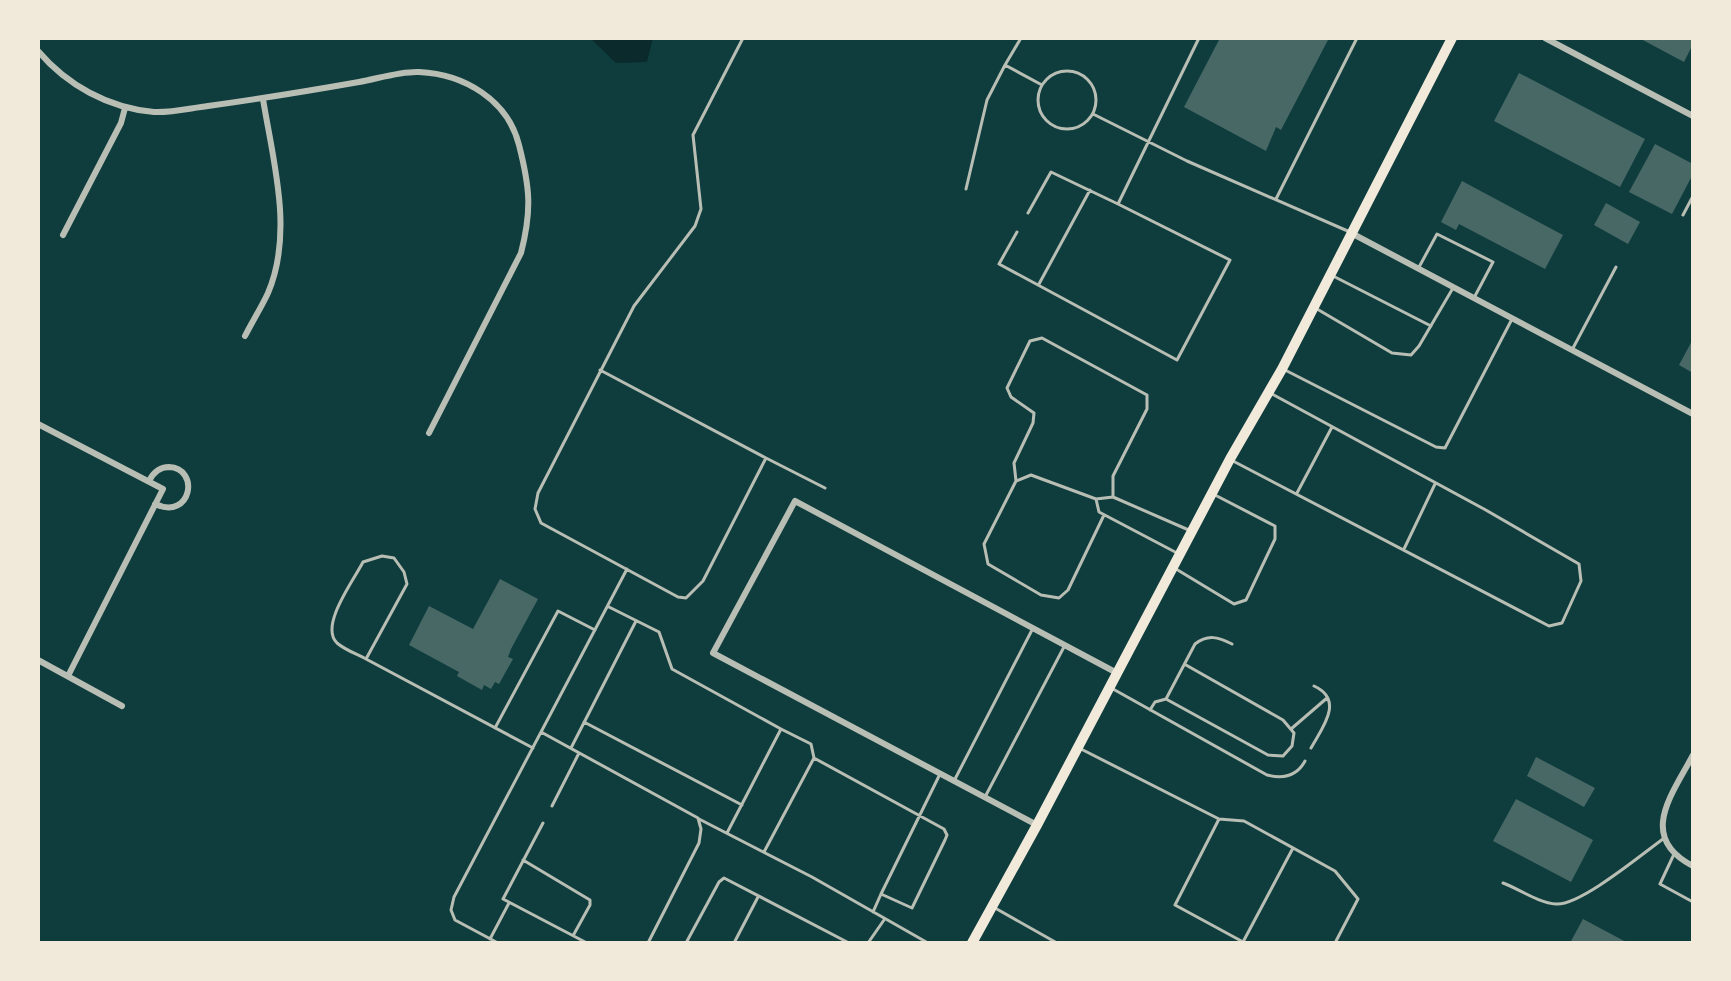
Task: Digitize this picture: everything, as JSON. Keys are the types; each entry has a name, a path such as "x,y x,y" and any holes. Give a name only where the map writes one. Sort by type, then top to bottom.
{"main road":[{"path":"972,943 1191,531 1282,369 1452,38"}],"street":[{"path":"1545,38 1693,116"},
{"path":"38,51 73,84 125,108 157,112 263,99 417,72 450,77 482,92 504,110 516,131 530,204 521,253 429,433"},
{"path":"245,336 268,292 277,259 281,221 263,99"},
{"path":"63,235 121,123 125,108"},
{"path":"1353,234 1693,414"},
{"path":"38,424 163,489 68,676"},
{"path":"149,481 155,472 165,467 181,471 187,480 188,491 179,505 169,508 155,504"},
{"path":"1037,825 713,653 795,501 1117,673"},
{"path":"38,660 122,706"},
{"path":"1693,755 1662,813 1663,839 1682,861 1693,866"}],"lane":[{"path":"743,38 693,135 701,209 695,226 634,306 538,493 535,509 541,523 678,597 686,598 703,581 766,458"},
{"path":"966,189 987,100 1021,38"},
{"path":"1118,204 1199,38"},
{"path":"1276,200 1357,38"},
{"path":"1005,65 1042,85"},
{"path":"1057,73 1077,73 1086,78 1096,95 1093,114 1080,127 1061,129 1053,126 1045,120 1038,104 1042,85 1057,73"},
{"path":"1093,114 1147,142 1353,234"},
{"path":"1017,232 999,264 1177,360 1230,260 1051,172 1028,213"},
{"path":"1039,284 1090,190"},
{"path":"1683,215 1693,196"},
{"path":"1418,269 1437,234 1493,262 1474,298"},
{"path":"1572,350 1616,267"},
{"path":"1331,275 1431,326"},
{"path":"1314,307 1374,343 1401,355 1411,355 1453,287"},
{"path":"1282,369 1436,447 1445,448 1512,319"},
{"path":"1104,515 1068,590 1059,598 1041,595 988,564 984,544 1016,481 1014,463 1033,423 1034,413 1011,397 1007,388 1030,341 1042,338 1147,395 1147,409 1113,476 1113,497"},
{"path":"600,370 825,488"},
{"path":"1230,459 1549,626 1562,623 1581,581 1579,564 1269,393"},
{"path":"1297,493 1332,427"},
{"path":"1016,481 1031,475 1096,499 1113,497 1191,531"},
{"path":"1404,549 1436,483"},
{"path":"1173,567 1234,604 1246,600 1275,539 1275,526 1211,494"},
{"path":"1096,499 1099,512 1179,554"},
{"path":"366,659 407,584 404,572 394,558 382,556 363,562 331,622 331,635 338,644 366,659 495,728 533,748"},
{"path":"498,943 455,920 451,910 454,897 627,569"},
{"path":"608,606 659,632 672,669 811,744 814,758 764,852"},
{"path":"495,728 558,611 595,630"},
{"path":"571,748 636,621"},
{"path":"954,781 1033,628"},
{"path":"1166,699 1195,644 1203,638 1220,639 1232,644"},
{"path":"985,797 1065,645"},
{"path":"1150,710 1155,702 1166,699 1268,755 1283,756 1292,746 1294,733 1283,720 1186,665"},
{"path":"1311,748 1330,713 1327,698 1314,686"},
{"path":"1110,687 1267,775 1283,777 1292,774 1305,761"},
{"path":"1291,729 1327,698"},
{"path":"584,722 742,805"},
{"path":"727,833 781,729"},
{"path":"541,732 928,943"},
{"path":"1077,747 1219,819 1244,821 1335,871 1358,899 1335,943"},
{"path":"552,806 579,753"},
{"path":"814,758 920,815 944,829 947,835 912,908 881,894"},
{"path":"873,912 940,774"},
{"path":"648,943 699,843 701,829 696,817"},
{"path":"1219,819 1175,905 1244,942 1293,848"},
{"path":"543,823 503,899 587,943"},
{"path":"1503,883 1552,904 1564,904 1590,891 1663,839"},
{"path":"1675,852 1660,884 1693,902"},
{"path":"523,860 590,900 573,935"},
{"path":"686,943 724,878 849,943"},
{"path":"734,943 758,895"},
{"path":"490,939 509,902"},
{"path":"991,906 1057,943"},
{"path":"868,943 885,918"}],"water":[{"path":"590,38 653,38 647,62 616,63"}],"building":[{"path":"1220,38 1329,38 1281,130 1276,127 1266,151 1184,107"},
{"path":"1639,38 1693,38 1693,44 1684,62"},
{"path":"1519,73 1645,139 1620,187 1494,121"},
{"path":"1655,144 1693,164 1693,174 1672,214 1629,192"},
{"path":"1462,181 1563,235 1545,269 1459,224 1456,230 1441,222"},
{"path":"1606,203 1640,222 1628,244 1594,225"},
{"path":"1693,339 1693,373 1679,365"},
{"path":"500,579 538,599 511,649 508,657 513,659 499,684 495,682 491,689 484,685 482,690 457,676 459,672 409,645 429,606 473,629"},
{"path":"1536,757 1595,788 1584,807 1527,776"},
{"path":"1516,799 1593,840 1571,882 1493,841"},
{"path":"1583,919 1628,943 1570,943"}]}
